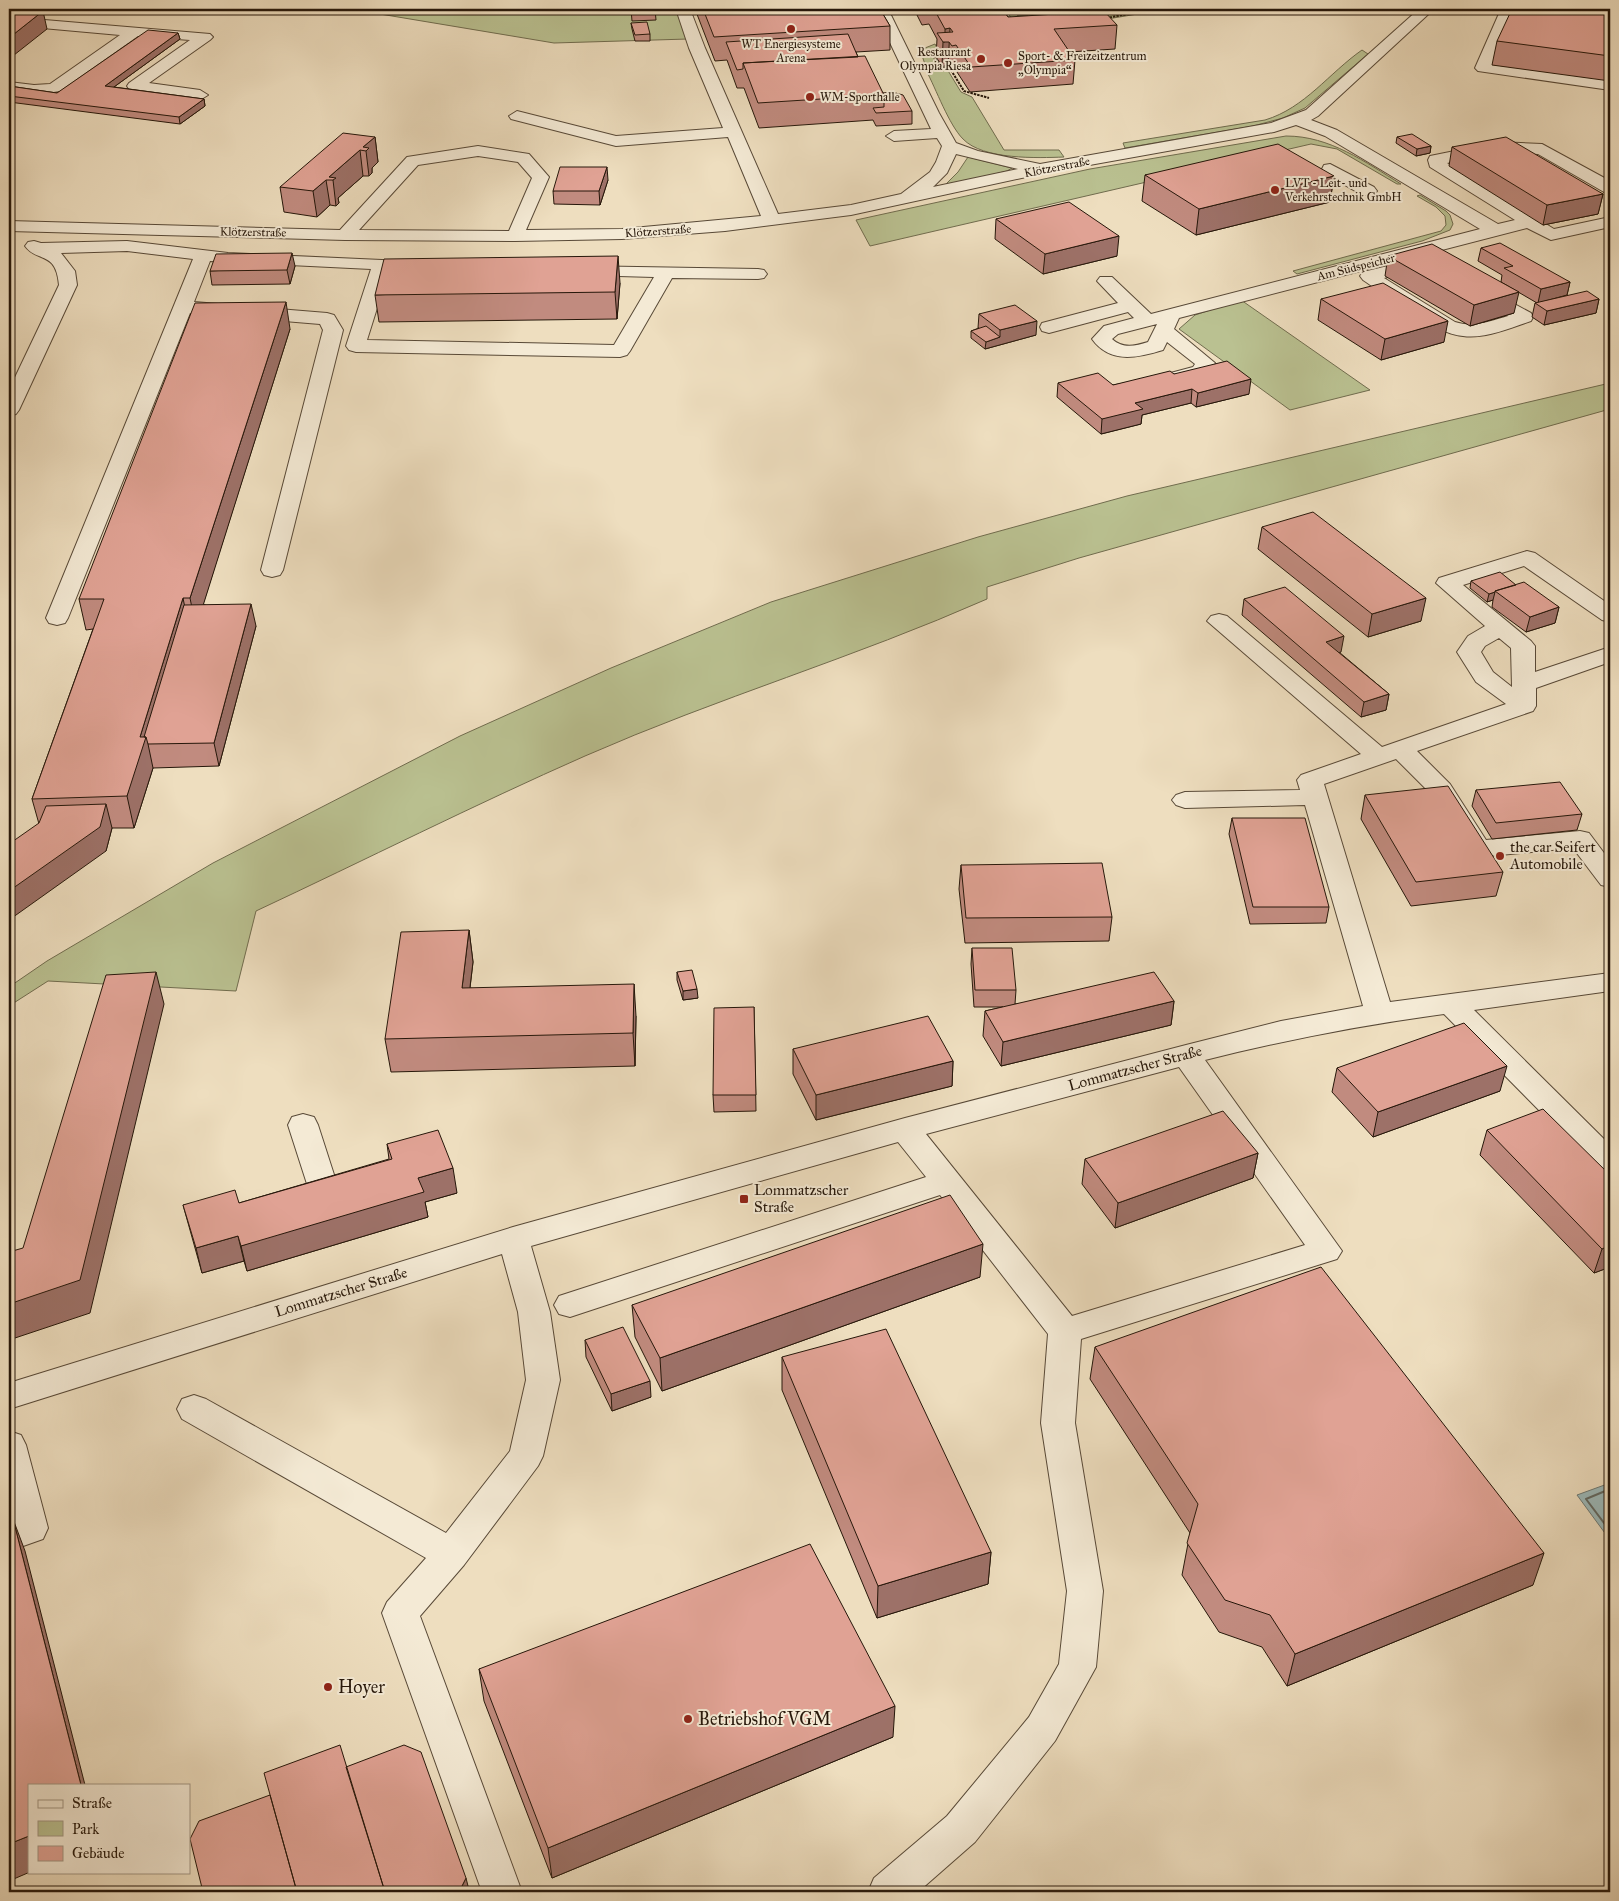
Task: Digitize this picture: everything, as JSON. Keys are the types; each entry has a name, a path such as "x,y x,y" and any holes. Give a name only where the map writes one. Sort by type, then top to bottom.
{"street":[{"path":"684,9 697,48 772,221"},
{"path":"881,9 903,49 912,78 946,140 944,168 935,178 899,201"},
{"name":"Klötzerstraße","path":"9,226 345,235 515,236 622,234 772,221 899,201 1045,168 1274,127 1297,120 1312,112 1427,9"},
{"path":"1508,9 1483,68 1610,85"},
{"path":"9,21 205,37 135,86 200,94"},
{"path":"9,86 34,90 54,88 135,31"},
{"path":"517,116 616,141 733,132"},
{"path":"1297,120 1331,133 1495,230"},
{"path":"894,136 946,140 974,155 1045,168"},
{"path":"1610,188 1542,149 1500,147 1436,160 1436,163 1551,235 1610,222"},
{"path":"345,235 413,161 478,151 523,158 541,177 515,236"},
{"path":"1330,169 1368,191"},
{"name":"Am Südspeicher","path":"1168,323 1156,346 1142,351 1119,352 1107,347 1102,339 1111,330 1149,320 1168,323 1420,260 1495,230 1530,222"},
{"path":"9,239 40,248 59,258 66,270 68,285 9,410"},
{"path":"40,248 126,246 204,255 434,267"},
{"path":"57,618 204,255"},
{"path":"1420,260 1369,276 1448,326 1464,331 1489,328 1524,317 1467,284"},
{"path":"382,264 356,346 620,350 666,272"},
{"path":"570,270 758,274"},
{"path":"1106,281 1149,320"},
{"path":"1050,327 1131,305"},
{"path":"184,307 327,318 333,330 272,570"},
{"path":"1149,384 1201,371 1204,368 1205,363 1168,323"},
{"path":"1524,695 1523,646 1448,583 1527,558 1610,616"},
{"path":"1219,621 1389,752 1441,789 1480,849 1580,839 1610,878"},
{"path":"1501,627 1476,641 1470,652 1473,665 1486,679 1524,695"},
{"path":"1379,1013 1310,780 1389,752 1524,695 1610,654"},
{"path":"1185,800 1314,797"},
{"name":"Lommatzscher Straße","path":"9,1396 513,1240 905,1129 1186,1055 1281,1031 1379,1013 1610,982"},
{"path":"1450,1003 1610,1163"},
{"path":"1065,1331 1326,1251 1186,1055"},
{"path":"303,1125 322,1184"},
{"path":"888,1892 962,1829 1042,1729 1077,1667 1085,1591 1058,1423 1065,1331 905,1129"},
{"path":"570,1305 946,1182"},
{"path":"502,1892 400,1613 451,1554 526,1456 543,1380 534,1312 513,1240"},
{"path":"194,1409 451,1554"},
{"path":"9,1445 30,1528 9,1536"}],"path":[{"path":"1098,19 1156,9"},
{"path":"942,54 934,55 942,68"},
{"path":"949,67 964,91 989,98"}],"green space":[{"path":"350,9 677,9 688,39 554,43"},
{"path":"1005,9 1168,9 1022,33"},
{"path":"935,44 937,48 931,53 938,66 926,67 920,50"},
{"path":"1362,50 1368,54 1305,108 1283,118 1253,126 1125,148 1123,143 1265,120 1305,99"},
{"path":"947,69 961,92 972,97 1004,150 1059,150 1064,157 1011,156 984,151 972,146 963,139 953,125 926,70"},
{"path":"1286,136 1302,137 1332,145 1360,159 1401,184 1397,184 1337,149 1311,144 870,246 856,220 1090,169"},
{"path":"968,157 1012,168 1007,171 950,185 946,184 958,172"},
{"path":"1420,195 1450,215 1453,224 1450,230 1422,241 1297,274 1293,271 1441,231 1446,225 1445,216 1436,207 1417,196"},
{"path":"1241,300 1370,390 1290,410 1179,329 1195,315"},
{"path":"1610,383 1610,409 1079,558 987,587 987,599 938,620 685,715 585,756 256,911 236,991 48,981 9,1006 9,987 47,961 213,863 460,736 611,668 771,602 978,537 1127,496"}],"water":[{"path":"1610,1483 1610,1540 1577,1495"}],"building":[{"path":"11,9 43,11 9,38 9,11"},
{"path":"703,9 880,9 890,26 714,37"},
{"path":"920,9 929,9 929,12 923,13"},
{"path":"934,9 1002,9 1008,17 1104,11 1117,25 1054,29 1075,60 971,67 956,45 952,46 949,42 943,42 937,33 953,32 950,28 945,29"},
{"path":"1512,9 1610,9 1610,56 1497,41"},
{"path":"647,22 650,34 635,35 631,23"},
{"path":"148,30 178,33 105,86 204,99 179,117 9,96 9,86 57,93"},
{"path":"848,34 858,57 743,63 743,69 737,70 726,42"},
{"path":"865,56 884,95 758,103 743,63"},
{"path":"892,92 903,95 912,111 876,113 873,108 884,107 883,93"},
{"path":"343,133 375,137 363,147 369,148 366,151 360,150 329,177 336,178 326,180 313,191 280,187"},
{"path":"1412,134 1431,146 1417,149 1397,137"},
{"path":"1506,137 1603,194 1547,205 1452,147"},
{"path":"1278,144 1334,176 1199,209 1145,175"},
{"path":"560,167 607,167 599,191 553,191"},
{"path":"1069,202 1119,236 1045,254 996,219"},
{"path":"1500,243 1570,282 1541,289 1504,268 1513,266 1481,248"},
{"path":"1432,244 1519,292 1474,305 1388,256"},
{"path":"292,253 287,270 210,271 216,254"},
{"path":"618,256 615,292 375,295 384,259"},
{"path":"1383,283 1448,321 1385,339 1321,299"},
{"path":"1587,291 1599,299 1547,311 1535,303"},
{"path":"286,302 190,598 183,598 140,737 146,737 127,796 32,799 104,599 79,599 195,303"},
{"path":"1015,305 1037,321 1000,330 979,314"},
{"path":"986,326 1000,337 986,342 971,331"},
{"path":"1227,361 1251,379 1198,393 1192,389 1135,403 1143,409 1102,419 1058,383 1098,373 1113,385 1170,371 1174,374"},
{"path":"1313,512 1426,598 1372,614 1262,527"},
{"path":"1500,572 1516,585 1489,594 1471,581"},
{"path":"1524,582 1559,607 1530,617 1495,591"},
{"path":"1285,587 1344,636 1326,642 1389,694 1364,702 1244,599"},
{"path":"251,604 214,743 148,744 146,737 144,737 184,605"},
{"path":"1560,782 1582,814 1496,823 1476,790"},
{"path":"1448,786 1503,872 1416,882 1365,795"},
{"path":"106,804 100,827 9,891 9,844 39,823 46,806"},
{"path":"1232,818 1305,818 1329,907 1253,907"},
{"path":"1102,863 1112,917 966,918 961,865"},
{"path":"469,930 462,988 634,984 633,1033 385,1039 401,932"},
{"path":"972,948 1012,948 1016,990 975,990"},
{"path":"692,970 697,989 683,991 677,972"},
{"path":"156,972 80,1280 9,1304 9,1252 23,1248 106,975"},
{"path":"1154,972 1174,1001 1003,1042 985,1011"},
{"path":"754,1007 756,1095 713,1095 714,1008"},
{"path":"928,1016 953,1061 816,1095 793,1049"},
{"path":"1464,1023 1507,1066 1378,1112 1337,1068"},
{"path":"1543,1109 1610,1175 1610,1245 1602,1249 1487,1130"},
{"path":"1223,1111 1258,1153 1118,1203 1085,1159"},
{"path":"438,1130 453,1168 418,1178 424,1192 241,1246 238,1236 196,1248 183,1205 235,1190 239,1203 392,1159 387,1144"},
{"path":"950,1195 983,1244 660,1358 632,1305"},
{"path":"1321,1267 1544,1553 1295,1654 1270,1615 1225,1600 1187,1543 1198,1504 1095,1347"},
{"path":"623,1327 650,1381 611,1394 585,1340"},
{"path":"886,1329 991,1552 878,1586 782,1357"},
{"path":"13,1519 81,1784 28,1784 28,1836 9,1844 9,1520"},
{"name":"Betriebshof VGM","path":"810,1544 895,1706 548,1848 479,1669"},
{"path":"340,1745 385,1892 297,1892 264,1773"},
{"path":"404,1745 421,1752 466,1878 459,1892 385,1892 346,1767"},
{"path":"270,1795 297,1892 203,1892 190,1839 199,1821"}],"place":[{"name":"WT Energiesysteme Arena","path":"791,29"},
{"name":"Restaurant Olympia Riesa","path":"981,59"},
{"name":"Sport- & Freizeitzentrum „Olympia“","path":"1008,63"},
{"name":"WM-Sporthalle","path":"810,97"},
{"name":"LVT - Leit- und Verkehrstechnik GmbH","path":"1275,190"},
{"name":"the car Seifert Automobile","path":"1500,856"},
{"name":"Lommatzscher Straße","path":"744,1199"},
{"name":"Hoyer","path":"328,1687"},
{"name":"Betriebshof VGM","path":"688,1719"}]}
